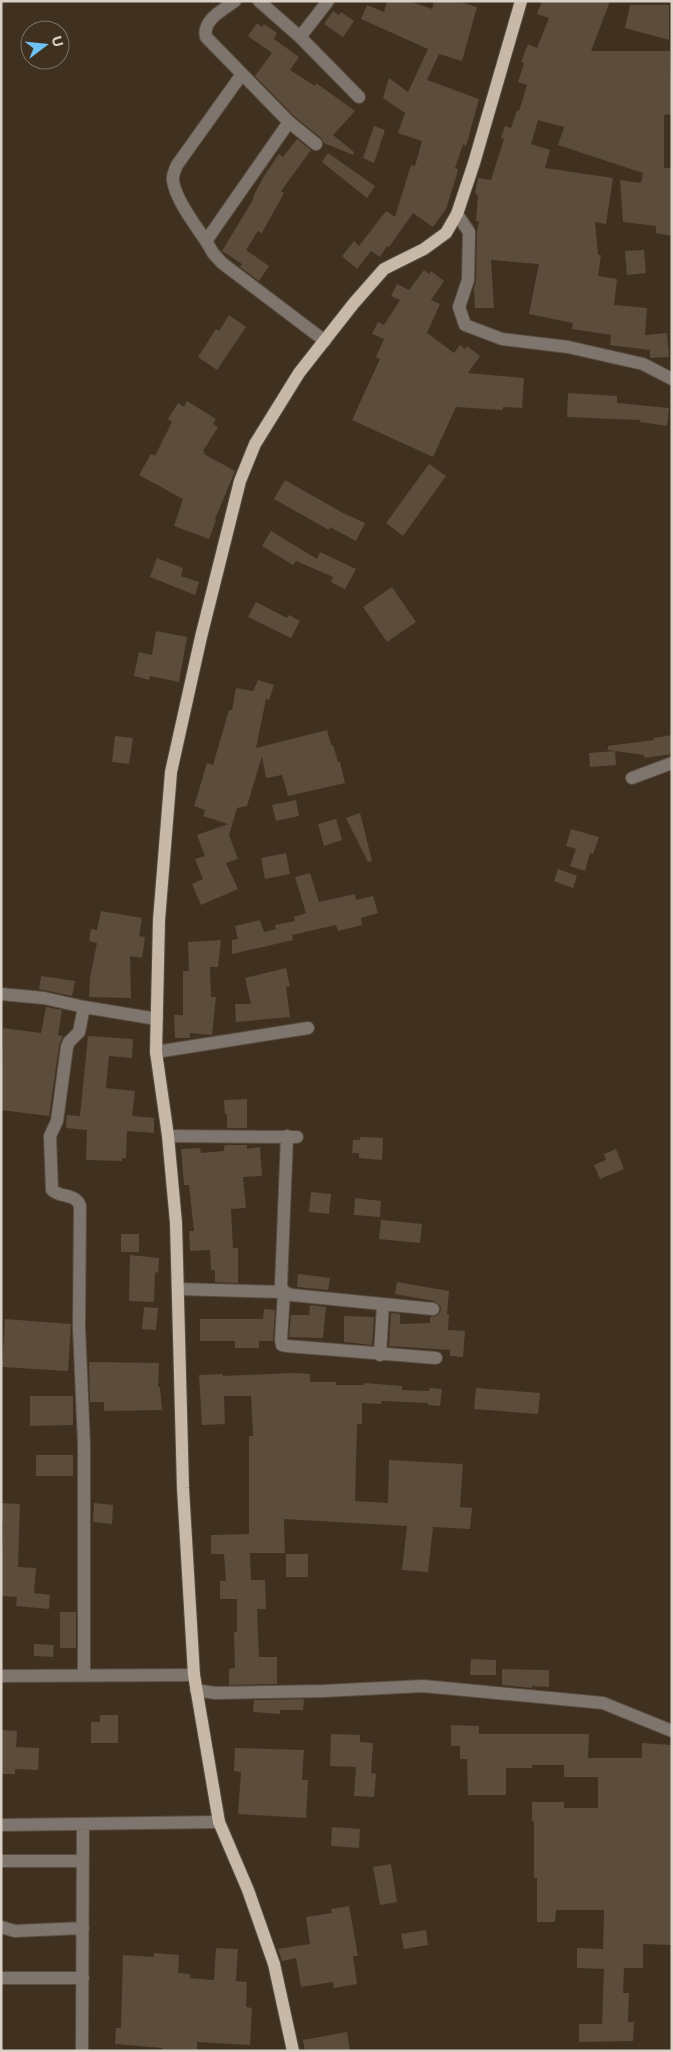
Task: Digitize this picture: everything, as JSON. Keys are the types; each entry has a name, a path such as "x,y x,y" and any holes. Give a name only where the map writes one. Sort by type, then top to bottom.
{"main road":[{"path":"293,2051 274,1964 248,1890 220,1822 194,1675 183,1488 176,1223 168,1136 156,1052 159,920 171,772 201,637 240,481 255,444 299,373 354,303 384,269 424,249 446,233 457,214 474,163 521,1"}],"street":[{"path":"235,1 208,22 204,31 206,37 288,122 316,144"},
{"path":"259,1 300,37 359,97"},
{"path":"300,37 328,1"},
{"path":"242,74 177,165 173,179 175,188 189,216 222,264 326,341"},
{"path":"206,242 288,122"},
{"path":"457,214 469,232 468,280 458,306 465,325 502,339 568,347 642,364 672,379"},
{"path":"632,778 672,763"},
{"path":"1,994 44,998 84,1007 157,1018"},
{"path":"84,1007 79,1032 68,1042 57,1121 50,1136 52,1190 74,1198 79,1202 80,1206 79,1327 84,1444 84,1676"},
{"path":"156,1052 308,1028"},
{"path":"168,1136 292,1136 281,1286 284,1292 282,1345 380,1355 436,1358"},
{"path":"178,1289 284,1292 292,1295 433,1309"},
{"path":"380,1355 382,1304"},
{"path":"1,1676 194,1675"},
{"path":"196,1690 215,1693 432,1687 603,1703 672,1731"},
{"path":"1,1825 220,1822"},
{"path":"82,2051 83,1825"},
{"path":"1,1861 82,1861"},
{"path":"1,1927 15,1931 83,1928"},
{"path":"1,1978 83,1978"}],"building":[{"path":"387,1 409,1 432,9 434,1 457,1 477,7 462,61 439,54 427,80 479,99 466,146 463,144 455,168 458,169 457,174 446,209 433,227 413,213 380,257 371,251 357,269 342,256 354,241 359,246 386,211 395,217 411,165 415,166 422,141 398,133 405,113 383,98 389,78 408,92 428,49 361,19 367,5 384,12"},
{"path":"542,1 610,1 591,51 670,51 672,114 664,115 664,168 672,168 672,236 656,233 656,226 623,222 620,180 641,183 643,173 558,145 564,127 538,120 531,144 550,150 545,168 613,178 606,224 595,222 598,255 601,255 598,276 617,279 614,305 647,308 645,335 667,333 669,357 650,358 650,350 610,345 611,335 572,329 573,323 529,314 539,264 491,260 494,308 475,308 474,289 479,221 476,221 478,195 475,194 478,178 491,180 504,139 501,138 505,126 511,128 517,110 519,111 527,85 518,82 524,63 521,62 528,44 537,48 549,18 537,14"},
{"path":"630,5 669,5 669,40 625,28"},
{"path":"333,11 339,15 341,12 354,21 343,37 324,24"},
{"path":"257,23 262,27 264,24 277,33 274,39 299,57 290,70 315,86 316,83 355,111 333,135 354,152 353,155 324,143 321,138 294,116 255,76 272,53 248,36"},
{"path":"374,126 385,130 374,163 363,158"},
{"path":"297,139 311,150 281,191 284,193 262,233 258,231 246,250 269,266 259,281 240,267 242,264 222,251 254,198 264,176 279,154 283,157"},
{"path":"328,153 375,186 367,198 322,162"},
{"path":"644,250 646,273 627,275 625,251"},
{"path":"424,270 429,274 431,271 444,281 431,300 440,304 427,333 454,353 460,345 465,349 467,346 480,356 468,373 524,378 522,408 503,407 503,410 456,407 433,457 352,420 380,359 376,357 384,339 372,334 378,322 384,325 400,300 391,296 397,284 409,290"},
{"path":"229,315 246,327 217,370 198,357 216,329 219,331"},
{"path":"568,393 617,396 617,403 669,408 667,426 640,422 640,420 567,417"},
{"path":"187,401 216,419 213,424 218,427 203,451 205,452 204,454 235,471 215,519 209,539 174,526 183,499 139,475 151,454 155,456 172,422 168,419 178,403 184,407"},
{"path":"429,464 446,476 403,536 386,523"},
{"path":"285,480 343,513 365,523 356,541 330,527 329,530 274,499"},
{"path":"271,531 317,559 320,552 356,569 345,589 331,582 333,577 296,561 293,565 262,546"},
{"path":"157,558 183,568 181,576 199,582 195,595 150,577"},
{"path":"392,587 416,622 387,642 363,607"},
{"path":"256,602 287,618 289,615 300,621 291,638 248,617"},
{"path":"156,631 187,637 179,682 150,676 149,680 134,676 139,652 152,655"},
{"path":"258,680 274,685 269,700 266,699 256,748 327,730 331,745 333,745 338,762 340,762 345,783 288,796 282,775 266,778 262,756 247,806 237,808 229,835 238,859 226,863 238,889 201,905 192,884 203,879 195,859 205,856 197,835 228,824 203,816 205,810 194,806 207,763 213,765 229,710 232,710 236,688 253,691"},
{"path":"672,735 672,754 645,758 644,755 608,750 608,746 654,740 654,738"},
{"path":"115,736 133,738 129,764 112,762"},
{"path":"615,751 616,765 590,767 589,753"},
{"path":"296,800 299,816 276,821 272,805"},
{"path":"360,813 372,861 368,862 346,818"},
{"path":"336,819 342,840 324,846 318,824"},
{"path":"571,829 599,837 593,854 590,853 585,871 570,866 576,849 566,846"},
{"path":"286,853 290,874 265,879 261,858"},
{"path":"558,869 577,876 573,888 554,881"},
{"path":"310,873 319,902 355,894 356,900 373,896 378,913 361,918 362,925 338,931 336,925 292,935 293,940 232,954 232,940 238,939 235,926 260,920 264,932 276,929 275,925 295,921 294,917 306,913 295,877"},
{"path":"101,911 142,918 139,936 145,937 142,958 130,956 131,998 89,997 90,978 97,943 89,941 91,929 97,930"},
{"path":"221,940 218,967 210,967 211,997 216,997 212,1035 190,1033 190,1038 175,1038 174,1015 183,1015 183,971 189,971 188,942"},
{"path":"286,968 290,986 286,987 290,1017 236,1022 235,1004 251,1004 245,978"},
{"path":"41,976 75,981 72,996 39,989"},
{"path":"46,1007 62,1010 58,1035 63,1036 59,1046 49,1116 1,1110 3,1028 41,1033"},
{"path":"88,1036 133,1039 132,1058 109,1056 106,1088 135,1091 132,1116 154,1118 154,1133 127,1131 126,1158 122,1158 122,1161 86,1160 87,1130 66,1128 67,1115 80,1116"},
{"path":"247,1099 247,1128 227,1128 224,1100"},
{"path":"360,1137 383,1138 382,1160 359,1158 359,1153 352,1153 353,1140 360,1140"},
{"path":"247,1145 247,1149 260,1147 262,1176 243,1177 246,1208 231,1209 233,1248 238,1248 238,1283 215,1282 215,1270 211,1270 210,1250 190,1251 189,1231 194,1231 189,1185 184,1185 181,1149 200,1148 201,1153 224,1151 224,1146"},
{"path":"616,1149 624,1169 600,1179 594,1165 606,1160 604,1154"},
{"path":"311,1192 331,1194 329,1214 309,1212"},
{"path":"355,1198 381,1201 380,1217 354,1215"},
{"path":"381,1220 422,1224 420,1243 379,1239"},
{"path":"121,1234 139,1234 139,1252 121,1252"},
{"path":"130,1255 159,1258 158,1273 155,1272 154,1302 129,1301"},
{"path":"298,1274 330,1278 328,1290 297,1287"},
{"path":"397,1282 449,1291 448,1330 465,1331 463,1357 450,1356 450,1350 389,1346 391,1313 400,1314 400,1324 430,1323 430,1317 437,1316 441,1310 440,1305 434,1301 395,1294"},
{"path":"310,1305 326,1307 323,1338 289,1337 291,1315 309,1315"},
{"path":"144,1307 158,1308 156,1330 142,1329"},
{"path":"264,1309 275,1310 273,1341 259,1341 259,1348 235,1348 235,1341 200,1341 200,1319 263,1319"},
{"path":"344,1316 374,1317 372,1345 344,1342"},
{"path":"5,1319 71,1324 68,1371 2,1367"},
{"path":"89,1362 159,1363 158,1387 160,1387 162,1410 104,1411 104,1402 90,1402"},
{"path":"223,1374 223,1376 310,1374 310,1382 336,1382 336,1385 364,1385 364,1383 402,1386 402,1390 429,1391 430,1388 442,1389 440,1406 428,1405 428,1403 381,1401 381,1404 362,1403 362,1424 357,1424 355,1501 388,1503 389,1460 463,1464 460,1507 472,1508 470,1529 433,1527 428,1572 402,1570 407,1526 284,1519 285,1553 250,1553 251,1580 265,1580 266,1609 257,1609 259,1657 277,1657 277,1684 229,1685 229,1669 235,1668 234,1632 237,1632 237,1599 220,1599 220,1581 226,1581 224,1554 211,1554 211,1535 249,1534 249,1436 253,1436 251,1396 224,1396 225,1424 202,1425 199,1375"},
{"path":"476,1388 540,1393 538,1414 474,1409"},
{"path":"30,1396 73,1396 73,1425 30,1426"},
{"path":"36,1455 73,1455 73,1476 36,1476"},
{"path":"1,1503 20,1504 18,1567 36,1568 34,1593 50,1595 49,1609 16,1606 17,1597 1,1596 3,1523 1,1523"},
{"path":"94,1503 113,1505 112,1524 93,1522"},
{"path":"286,1554 308,1554 308,1577 286,1577"},
{"path":"60,1612 76,1612 76,1648 60,1648"},
{"path":"34,1644 54,1645 53,1657 34,1656"},
{"path":"471,1659 496,1660 496,1675 470,1675"},
{"path":"502,1669 549,1670 549,1687 532,1686 532,1688 502,1685"},
{"path":"304,1699 303,1710 280,1710 280,1714 253,1712 254,1700"},
{"path":"100,1715 118,1715 118,1743 91,1743 91,1722 100,1722"},
{"path":"451,1725 479,1726 479,1734 589,1734 588,1758 642,1758 642,1743 672,1745 672,1945 643,1944 643,1968 624,1968 623,1993 629,1993 628,2022 634,2022 633,2041 579,2042 579,2024 602,2024 604,1969 577,1968 577,1948 603,1949 604,1910 556,1910 555,1922 537,1922 537,1878 534,1878 532,1802 564,1802 564,1808 598,1808 598,1777 564,1777 564,1765 532,1765 532,1768 506,1768 506,1795 468,1795 467,1759 460,1759 460,1746 451,1746"},
{"path":"1,1730 17,1731 16,1747 39,1748 38,1770 15,1769 15,1774 1,1774"},
{"path":"331,1734 360,1735 360,1742 373,1743 371,1773 376,1774 374,1797 354,1796 356,1767 330,1766"},
{"path":"235,1748 304,1750 302,1780 308,1780 306,1818 238,1814 241,1772 234,1771"},
{"path":"332,1827 360,1829 359,1848 331,1846"},
{"path":"391,1864 397,1902 380,1905 373,1867"},
{"path":"349,1906 358,1956 353,1956 357,1984 334,1988 333,1982 301,1987 296,1958 282,1961 278,1949 310,1944 306,1917 332,1913 331,1909"},
{"path":"426,1930 428,1945 404,1949 401,1934"},
{"path":"216,1948 238,1949 236,1981 247,1982 246,2007 252,2008 250,2045 197,2042 197,2051 162,2051 162,2048 115,2044 116,2028 121,2028 123,1955 154,1957 154,1953 179,1955 178,1973 190,1974 190,1978 214,1980"},
{"path":"347,2032 350,2051 305,2051 303,2040"}]}
